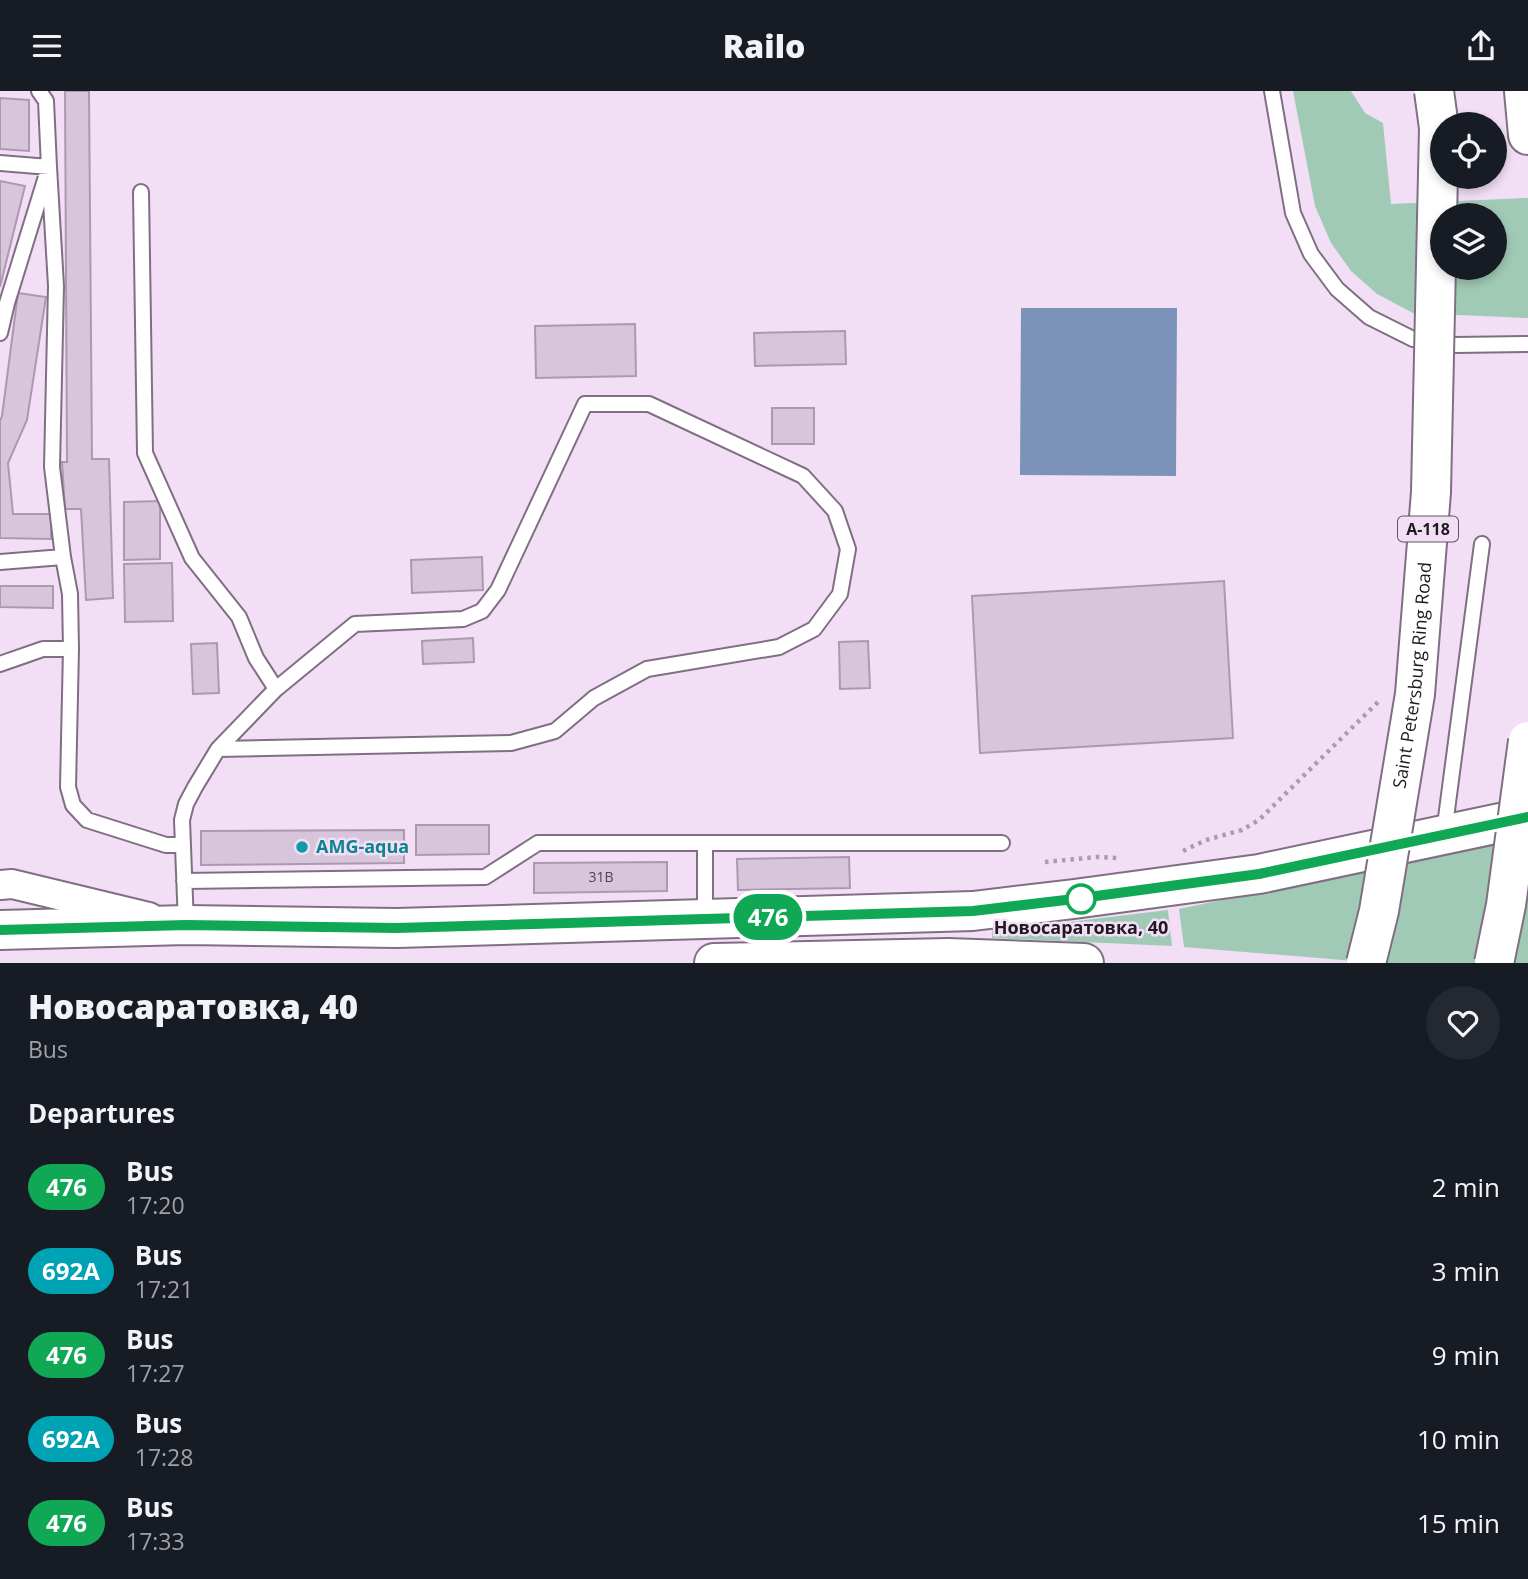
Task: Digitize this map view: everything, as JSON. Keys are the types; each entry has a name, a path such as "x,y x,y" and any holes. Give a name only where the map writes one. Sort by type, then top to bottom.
{"main road":[{"name":"Saint Petersburg Ring Road","path":"1366,963 1379,911 1415,694 1422,613 1431,478 1439,128 1434,91"},
{"path":"1524,91 1528,135"},
{"path":"1494,963 1506,905 1528,741"},
{"path":"0,930 186,925 397,928 973,911 1259,874 1528,817"},
{"path":"714,963 948,960 1084,963"}],"street":[{"path":"0,885 12,884 186,925"}],"lane":[{"path":"39,91 46,101 56,286 52,467 62,557 71,594 68,787 73,805 88,820 166,845 183,845"},
{"path":"1272,91 1293,213 1311,254 1337,289 1368,317 1413,339 1455,345 1528,344"},
{"path":"0,163 49,167"},
{"path":"0,333 49,167"},
{"path":"141,193 145,453 192,558 239,617 256,658 276,689"},
{"path":"186,925 182,820 186,804 218,749 276,689 355,624 463,619 482,611 498,590 585,404 649,404 803,476 835,511 848,549 840,594 814,629 779,647 647,669 594,698 555,731 511,743 218,749"},
{"path":"1444,835 1482,544"},
{"path":"0,562 62,557"},
{"path":"0,664 43,649 71,649"},
{"path":"184,881 485,877 538,843 1002,843"},
{"path":"705,843 705,919"}],"path":[{"path":"1177,855 1196,844 1241,830 1259,820 1390,691"}],"green space":[{"path":"1293,91 1351,91 1365,113 1383,123 1391,204 1528,198 1528,318 1413,313 1377,294 1351,271 1331,243 1315,206"},
{"path":"1528,836 1528,963 1378,963 1184,947 1179,909"},
{"path":"1168,910 1172,946 992,938 992,928 1052,924"}],"water":[{"path":"1021,308 1177,308 1176,476 1020,475"}],"building":[{"path":"65,91 89,91 92,459 109,459 113,598 86,600 81,509 65,509 62,462 67,462"},
{"path":"0,98 29,100 29,151 0,149"},
{"path":"0,181 25,186 0,287"},
{"path":"18,293 46,297 27,420 8,463 13,514 51,514 51,539 0,538 0,421"},
{"path":"635,324 636,376 536,378 535,326"},
{"path":"845,331 846,364 755,366 754,333"},
{"path":"772,408 814,408 814,444 772,444"},
{"path":"160,501 160,559 124,560 124,502"},
{"path":"482,557 483,590 412,593 411,560"},
{"path":"172,563 173,621 125,622 124,564"},
{"path":"1224,581 1233,738 980,753 972,596"},
{"path":"0,586 53,586 53,608 0,607"},
{"path":"473,638 474,662 423,664 422,641"},
{"path":"868,641 870,688 840,689 839,642"},
{"path":"217,643 219,693 193,694 191,644"},
{"path":"416,825 489,825 489,854 416,855"},
{"name":"AMG-aqua","path":"404,830 404,863 201,865 201,831"},
{"path":"849,857 850,888 738,890 737,859"},
{"path":"667,862 667,891 534,893 534,863"}],"bus line":[{"name":"476","path":"0,930 186,925 397,928 973,911 1259,874 1528,817"}],"place":[{"name":"AMG-aqua","path":"302,847"},
{"name":"Новосаратовка, 40","path":"1081,899"}]}
